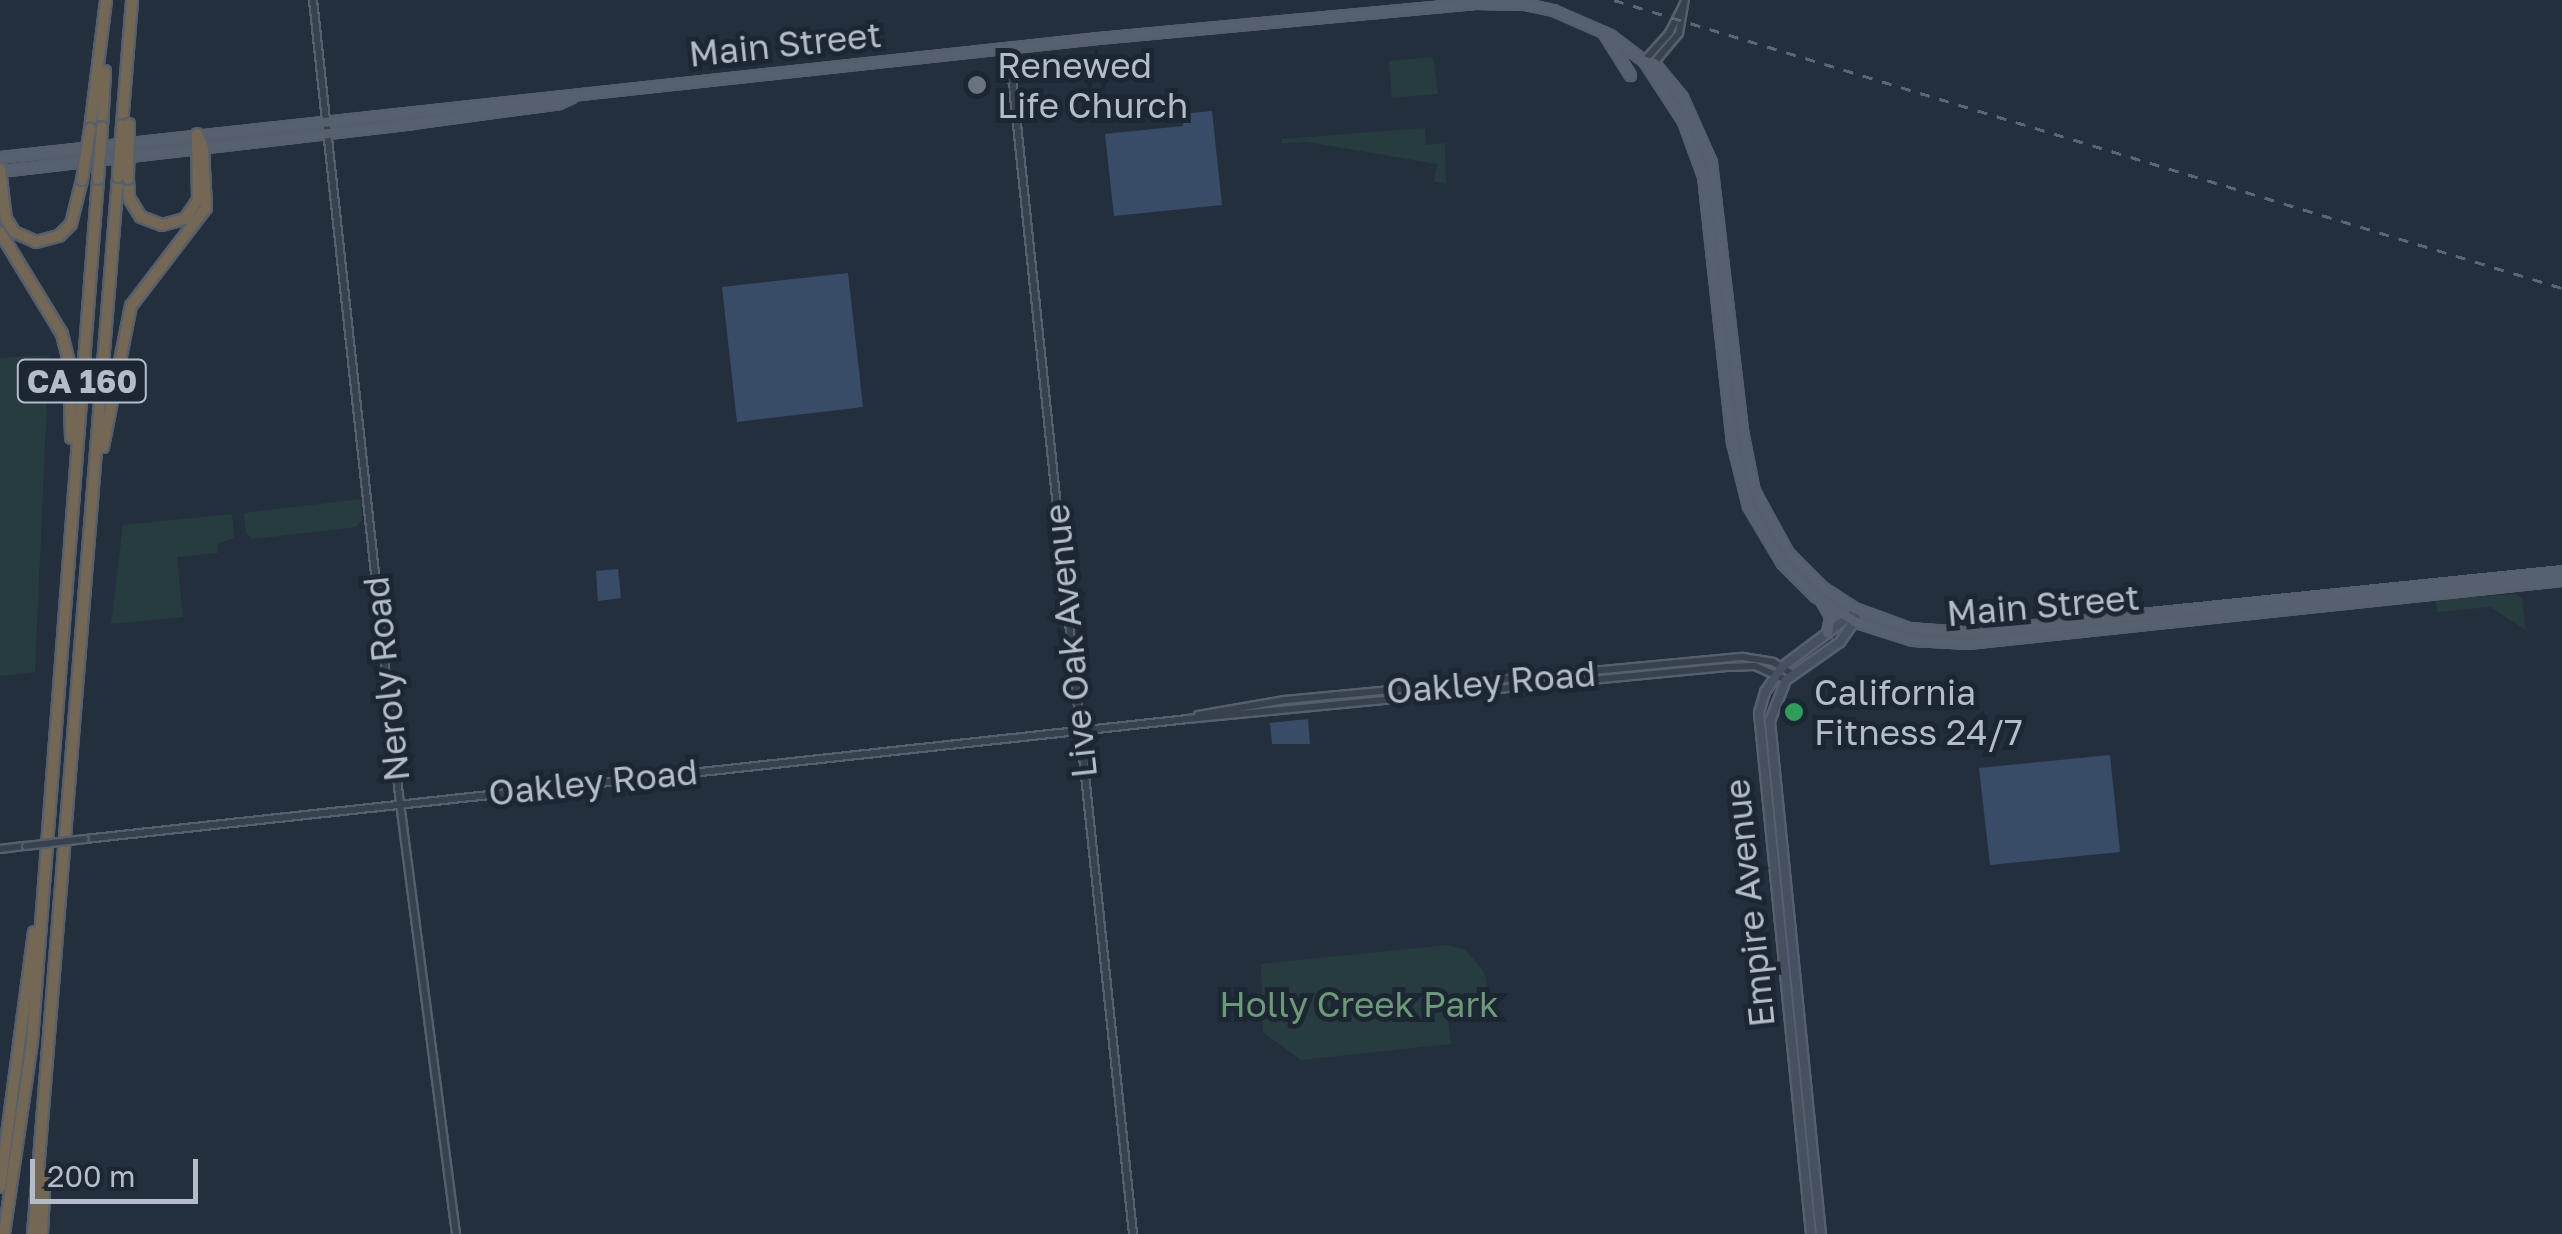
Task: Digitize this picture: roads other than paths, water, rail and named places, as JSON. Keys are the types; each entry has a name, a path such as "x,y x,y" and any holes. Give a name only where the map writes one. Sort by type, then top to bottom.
{"highway":[{"name":"CA 160","path":"0,1187 44,862 98,179 96,128 108,0"},
{"name":"CA 160","path":"33,1234 123,178 132,0"},
{"path":"0,170 6,219 14,232 36,242 59,236 70,224 96,128"},
{"path":"92,509 127,316 146,281 202,217 208,192 197,134"},
{"path":"123,178 141,217 162,226 177,223 191,214 198,200 199,148"},
{"path":"0,232 55,316 68,352 71,432 66,584"},
{"path":"4,1234 28,1081 44,862"},
{"path":"42,1234 46,1092"}],"main road":[{"name":"Main Street","path":"0,157 558,93 575,96 1008,47 1474,3 1553,10 1602,30 1682,97 1711,162 1742,430 1754,490 1788,553 1822,586 1858,610 1909,628 1964,632 2562,570"},
{"path":"1602,30 1630,76"},
{"name":"Main Street","path":"1648,65 1683,121 1703,176 1732,442 1744,495 1758,527 1782,564 1821,600 1851,620 1912,640 1968,644 2562,580"},
{"name":"Main Street","path":"0,170 328,134 559,103 575,96"},
{"path":"1821,600 1830,616 1827,633"},
{"path":"1789,677 1825,654 1858,610"},
{"path":"1779,671 1827,633 1851,620"},
{"name":"Empire Avenue","path":"1779,671 1762,702 1759,730 1811,1234"},
{"name":"Empire Avenue","path":"1789,677 1770,721 1821,1234"},
{"path":"1774,873 1781,906 1788,909"}],"street":[{"name":"Neroly Road","path":"314,0 400,803 456,1234"},
{"path":"1648,65 1679,33 1685,2"},
{"name":"Live Oak Avenue","path":"1008,47 1133,1234"},
{"name":"Oakley Road","path":"0,849 1079,731 1187,718 1286,700 1728,658 1756,657 1789,677"}],"water":[{"path":"1212,111 1222,205 1114,216 1105,134 1183,126 1182,114"},
{"path":"848,273 863,407 737,422 722,287"},
{"path":"618,569 621,598 598,601 596,571"},
{"path":"1308,719 1310,744 1272,744 1270,723"},
{"path":"2110,755 2120,852 1990,865 1979,768"}],"railway":[{"path":"1614,0 2562,288"}],"place":[{"name":"Renewed Life Church","path":"977,85"},
{"name":"California Fitness 24/7","path":"1794,712"}],"park label":[{"name":"Holly Creek Park","path":"1359,1004"}]}
